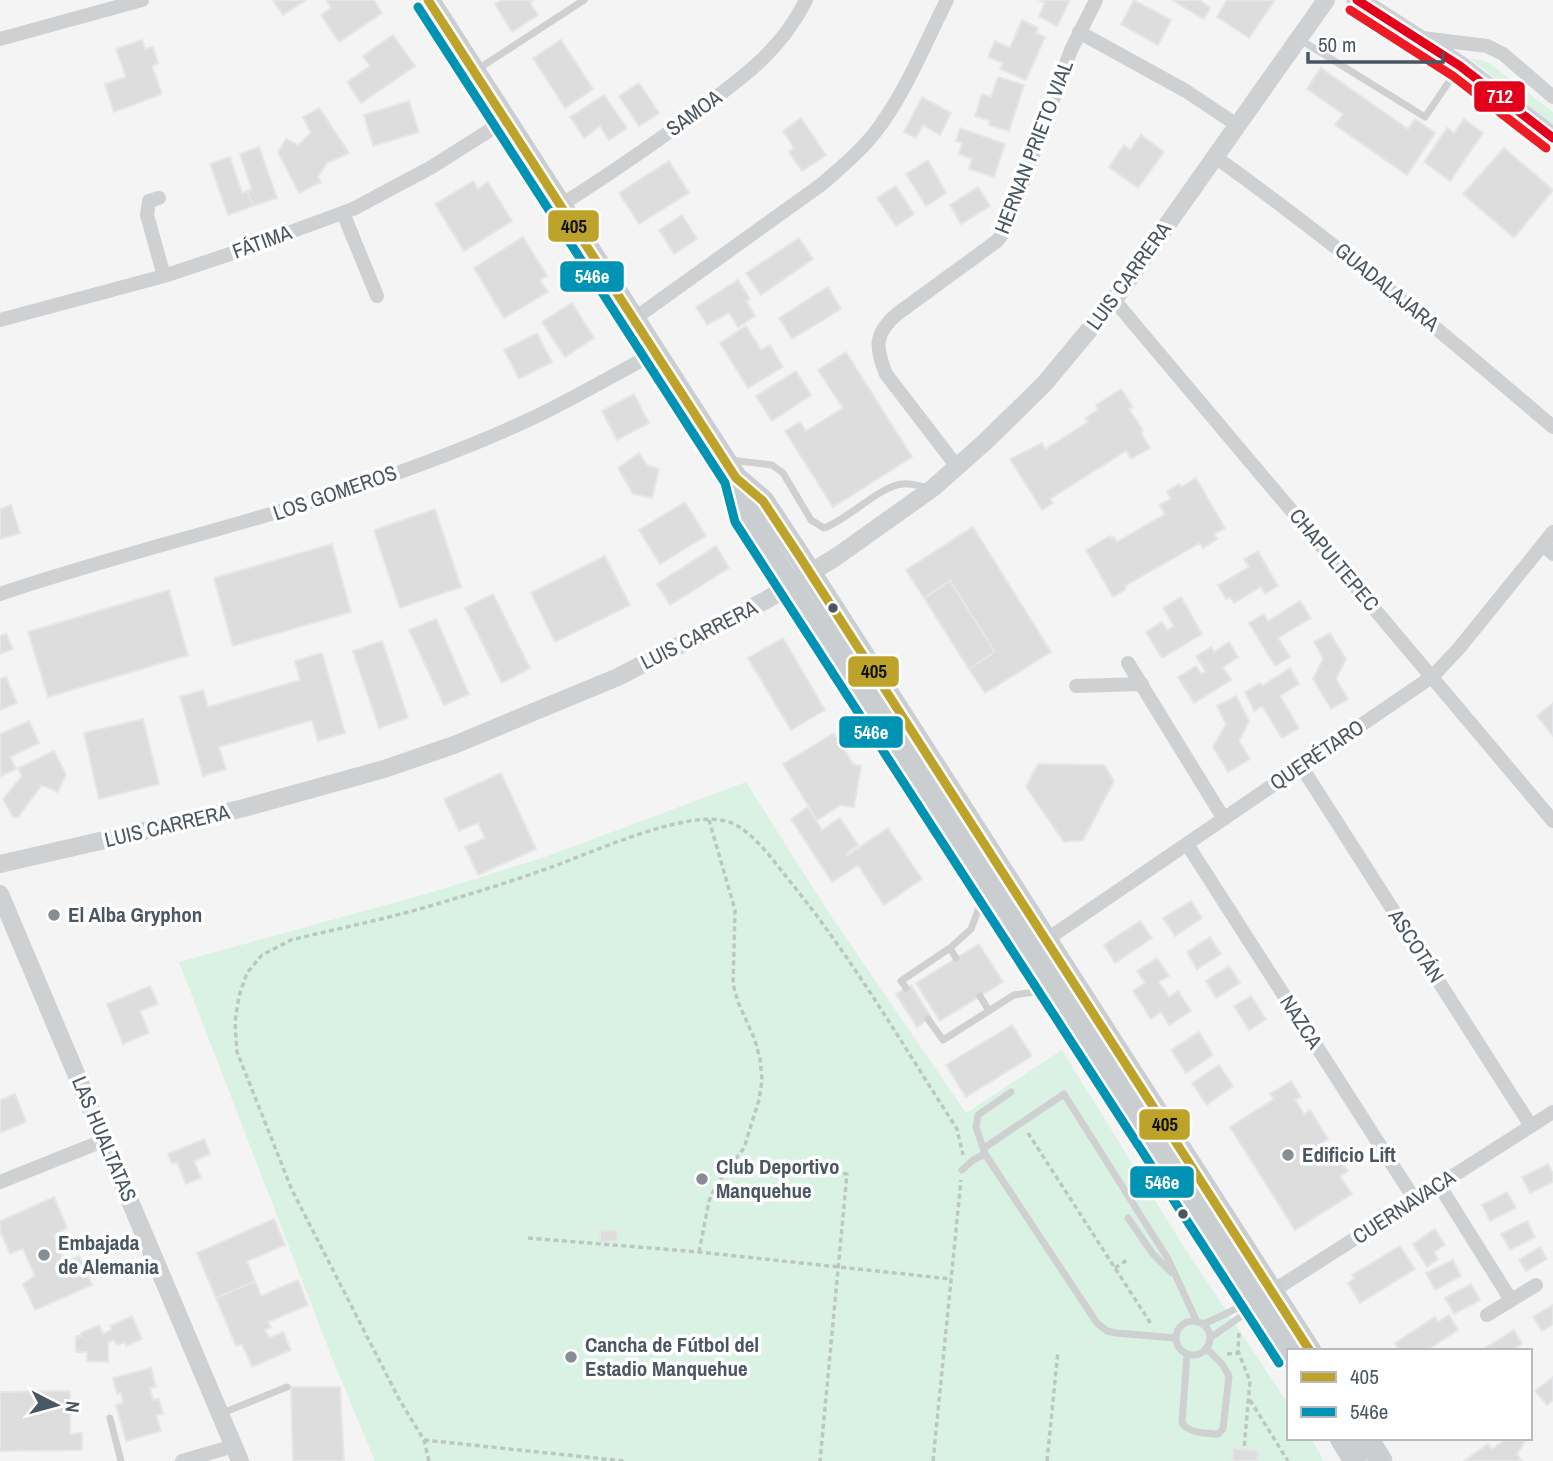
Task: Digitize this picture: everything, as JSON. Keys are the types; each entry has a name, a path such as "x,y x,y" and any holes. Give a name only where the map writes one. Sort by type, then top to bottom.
{"main road":[{"path":"428,0 731,469 763,501 801,579 986,888 1263,1303 1308,1349"},
{"path":"1357,0 1460,66 1553,138"},
{"path":"801,579 1046,940 1263,1303 1287,1352"},
{"path":"1342,1440 1355,1461"},
{"path":"1368,1440 1381,1461"}],"street":[{"path":"0,39 142,0"},
{"name":"SAMOA","path":"561,205 652,145 749,72 780,43 806,0"},
{"path":"634,318 822,184 850,160 873,136 887,115 947,0"},
{"name":"HERNAN PRIETO VIAL","path":"958,468 886,374 879,357 878,341 882,327 997,241 1006,229 1079,32 1096,0"},
{"name":"LUIS CARRERA","path":"0,864 243,808 384,769 454,745 618,677 801,579 873,533 958,468 1045,383 1114,300 1326,0"},
{"path":"1079,32 1186,91 1237,125"},
{"path":"1419,38 1487,47 1503,54 1553,97"},
{"name":"FÁTIMA","path":"0,320 164,276 343,213 430,168 506,120"},
{"name":"GUADALAJARA","path":"1214,156 1311,226 1405,301 1553,427"},
{"path":"159,198 149,201 147,215 164,276"},
{"path":"343,213 377,296"},
{"name":"CHAPULTEPEC","path":"1114,300 1553,821"},
{"name":"LOS GOMEROS","path":"0,594 57,575 224,529 386,477 551,409 655,353"},
{"name":"QUERÉTARO","path":"1046,940 1433,677 1548,549 1553,531"},
{"path":"1128,663 1224,819"},
{"path":"1076,686 1142,684"},
{"name":"ASCOTÁN","path":"1301,766 1531,1126"},
{"name":"NAZCA","path":"1187,844 1415,1200"},
{"name":"LAS HUALTATAS","path":"0,894 237,1454"},
{"name":"CUERNAVACA","path":"1263,1303 1415,1200 1531,1126 1551,1117"},
{"path":"0,1182 105,1140"},
{"path":"1439,1185 1511,1300"},
{"path":"1488,1315 1536,1285"},
{"path":"182,1461 237,1454"}],"lane":[{"path":"475,71 584,0"},
{"path":"1299,39 1425,117 1460,66"},
{"path":"731,469 772,465 783,473 811,520 824,528 892,486 905,483 933,488"},
{"path":"906,988 901,981 950,948 971,929 986,888"},
{"path":"950,948 956,958"},
{"path":"928,1019 943,1040 1014,996 1052,989"},
{"path":"980,996 989,1011"},
{"path":"1011,1092 978,1115 976,1127 985,1151 1100,1327 1116,1332 1176,1338"},
{"path":"962,1170 1021,1122 1064,1094 1144,1220 1199,1323 1209,1332 1206,1348 1197,1354 1186,1354 1178,1347 1176,1338 1181,1326 1186,1323 1199,1323 1214,1320 1238,1306 1263,1303"},
{"path":"1128,1218 1153,1254 1176,1278"},
{"path":"1210,1338 1263,1303"},
{"path":"1186,1354 1182,1423 1188,1430 1218,1434 1223,1429 1229,1376 1206,1348"},
{"path":"220,1414 287,1387"},
{"path":"110,1418 121,1461"}],"path":[{"path":"699,1252 709,1201 716,1185 744,1148 760,1100 760,1059 733,984 735,910 709,820"},
{"path":"429,1461 424,1440 399,1399 292,1190 237,1052 235,1022 247,974 261,955 291,940 438,904 542,871 630,838 678,824 709,820 730,822 742,828 772,859 813,909 862,978 957,1129 962,1146 962,1170 933,1461"},
{"path":"1021,1122 1158,1336"},
{"path":"733,1163 847,1174 820,1461"},
{"path":"528,1238 699,1252 951,1279"},
{"path":"1115,1268 1127,1260"},
{"path":"1244,1449 1249,1398 1248,1373 1239,1353 1239,1334 1263,1303"},
{"path":"1046,1461 1058,1351"},
{"path":"1215,1357 1239,1353"},
{"path":"1249,1398 1288,1461"},
{"path":"424,1440 624,1461"}],"green space":[{"path":"1470,58 1488,62 1553,112 1553,125"},
{"name":"Club Deportivo Manquehue","path":"746,782 827,910 966,1113 1062,1050 1182,1244 1287,1402 1287,1440 1312,1440 1324,1461 375,1461 332,1358 179,962 426,894 545,857"}],"building":[{"path":"273,0 306,0 283,15"},
{"path":"374,0 382,13 339,42 321,15 331,8 327,1"},
{"path":"501,0 533,0 530,3 538,15 512,32 495,4"},
{"path":"1039,0 1070,0 1057,26 1039,16 1045,3"},
{"path":"1134,0 1171,20 1158,45 1121,24"},
{"path":"1172,0 1200,0 1210,8 1204,19"},
{"path":"1227,0 1275,0 1249,38 1217,17"},
{"path":"1022,20 1038,28 1036,33 1045,37 1026,80 1000,69 1003,63 988,57 995,41 1010,48"},
{"path":"393,35 415,66 361,103 347,82 370,66 363,56"},
{"path":"142,40 145,49 153,47 158,63 152,66 162,94 114,112 105,84 126,77 116,49"},
{"path":"561,40 593,89 565,108 533,58"},
{"path":"1321,68 1408,129 1415,119 1435,133 1407,175 1335,125 1343,114 1307,89"},
{"path":"998,77 1024,85 1009,131 989,125 990,121 975,116 982,94 991,97"},
{"path":"639,83 659,113 639,126 619,96"},
{"path":"604,95 627,128 609,140 600,126 584,138 570,117"},
{"path":"922,97 951,113 940,135 923,125 916,138 904,132"},
{"path":"409,101 419,132 373,146 364,115"},
{"path":"319,108 349,153 327,163 318,177 321,182 299,193 278,152 286,139 298,145 311,133 303,117"},
{"path":"801,118 826,155 802,171 789,152 794,148 783,131"},
{"path":"1464,119 1483,133 1450,181 1424,162 1447,128 1454,133"},
{"path":"960,128 1005,144 994,177 969,169 972,159 959,154 962,143 956,141"},
{"path":"1141,135 1164,152 1138,188 1109,167 1124,145 1130,150"},
{"path":"259,147 277,198 253,206 247,191 252,190 240,154"},
{"path":"1504,148 1553,190 1514,238 1463,194"},
{"path":"230,157 242,193 247,191 253,206 228,215 210,164"},
{"path":"928,160 946,193 926,206 906,174"},
{"path":"669,161 689,193 639,224 619,193"},
{"path":"473,181 478,189 488,182 512,221 464,251 435,204"},
{"path":"896,186 914,214 896,226 877,198"},
{"path":"978,187 990,206 961,224 950,205"},
{"path":"682,215 697,239 674,254 659,230"},
{"path":"523,237 547,276 540,280 548,292 504,318 474,268"},
{"path":"799,238 813,259 761,295 746,273"},
{"path":"738,280 750,299 746,301 755,316 738,327 729,313 707,325 696,307"},
{"path":"828,287 841,309 792,339 779,318"},
{"path":"572,303 594,338 565,357 542,322"},
{"path":"746,326 761,350 770,345 783,367 748,388 720,343"},
{"path":"537,333 552,362 519,379 504,350"},
{"path":"846,352 912,457 833,507 785,431 800,422 806,431 843,408 818,370"},
{"path":"796,371 811,395 772,421 756,396"},
{"path":"1121,389 1133,407 1129,409 1143,430 1141,433 1150,448 1131,459 1126,451 1050,499 1053,503 1042,510 1010,459 1042,443 1045,449 1088,422 1085,418 1098,410 1096,405"},
{"path":"634,394 649,423 617,440 602,411"},
{"path":"639,453 647,465 659,469 652,498 633,494 618,468"},
{"path":"1196,478 1225,528 1214,534 1217,539 1203,548 1200,543 1125,586 1126,589 1113,597 1086,550 1110,536 1117,542 1165,514 1160,505 1171,499 1167,491"},
{"path":"685,502 706,536 660,564 639,530"},
{"path":"11,505 20,533 0,539 0,509"},
{"path":"435,509 461,587 400,608 374,530"},
{"path":"973,527 1051,652 985,693 969,669 995,652 950,581 924,598 906,570"},
{"path":"332,544 351,612 233,646 214,578"},
{"path":"716,546 729,568 670,605 657,584"},
{"path":"1258,551 1278,586 1265,594 1261,587 1234,603 1230,597 1226,599 1218,585 1249,567 1244,559"},
{"path":"605,556 630,605 555,642 531,593"},
{"path":"950,581 995,652 969,669 924,598"},
{"path":"169,590 188,655 48,697 28,632"},
{"path":"493,594 530,668 502,683 465,608"},
{"path":"1181,597 1202,634 1162,658 1146,632 1162,622 1167,630 1174,626 1163,608"},
{"path":"1300,601 1311,618 1278,638 1290,657 1275,666 1249,623 1264,614 1268,621"},
{"path":"436,619 469,694 444,705 409,630"},
{"path":"1330,633 1346,659 1336,679 1348,699 1331,709 1313,679 1323,659 1314,642"},
{"path":"6,634 13,649 0,654 0,636"},
{"path":"783,638 825,710 791,730 748,658"},
{"path":"382,641 408,718 379,728 353,651"},
{"path":"1229,642 1238,657 1223,667 1231,680 1194,703 1178,677 1196,666 1201,674 1206,672 1196,656 1211,647 1214,652"},
{"path":"322,653 345,733 318,741 312,720 219,747 226,769 203,776 180,697 203,690 208,707 300,680 295,661"},
{"path":"1290,668 1299,684 1280,696 1299,728 1282,738 1262,706 1254,711 1245,692 1260,683 1262,686"},
{"path":"6,677 17,703 0,710 0,679"},
{"path":"1236,696 1249,721 1239,741 1250,759 1228,772 1213,747 1226,724 1217,706"},
{"path":"1553,703 1553,736 1537,716"},
{"path":"143,719 159,784 99,799 84,733"},
{"path":"29,721 39,743 10,757 16,769 1,776 0,734"},
{"path":"834,733 853,764 861,766 854,807 841,805 817,820 783,764"},
{"path":"54,751 66,774 58,792 42,785 18,817 13,817 3,799 22,776 18,768"},
{"path":"1038,764 1104,765 1114,781 1083,840 1064,842 1026,787"},
{"path":"501,773 536,849 478,875 465,847 485,838 478,823 459,831 444,799"},
{"path":"808,807 822,830 840,818 858,845 847,853 848,855 888,828 922,879 884,905 858,865 832,882 791,819"},
{"path":"1191,901 1202,918 1175,936 1163,918"},
{"path":"1140,921 1152,938 1115,963 1104,945"},
{"path":"1210,937 1221,954 1197,969 1187,952"},
{"path":"979,944 1003,982 940,1021 916,983"},
{"path":"1157,958 1169,976 1159,982 1169,997 1178,991 1191,1011 1169,1025 1161,1012 1151,1019 1133,991 1145,983 1137,971"},
{"path":"1229,966 1240,983 1216,998 1206,981"},
{"path":"911,985 931,1017 917,1027 896,994"},
{"path":"150,986 158,1004 140,1011 149,1033 123,1044 107,1004"},
{"path":"1251,996 1266,1019 1249,1030 1234,1006"},
{"path":"1012,1025 1032,1056 966,1097 946,1065"},
{"path":"1199,1032 1213,1055 1186,1073 1171,1050"},
{"path":"1219,1065 1233,1086 1207,1105 1192,1083"},
{"name":"Edificio Lift","path":"1291,1081 1301,1097 1295,1100 1304,1114 1310,1110 1328,1139 1322,1143 1330,1156 1336,1153 1348,1171 1340,1176 1352,1194 1295,1230 1230,1127 1274,1099 1270,1094"},
{"path":"15,1094 26,1122 0,1133 0,1100"},
{"path":"204,1139 210,1154 194,1161 201,1178 186,1184 177,1162 172,1164 168,1154"},
{"path":"1548,1164 1553,1174 1553,1182 1530,1193 1522,1177"},
{"path":"1507,1192 1516,1208 1490,1221 1482,1205"},
{"name":"Embajada de Alemania","path":"54,1197 67,1228 54,1235 65,1262 79,1256 92,1285 35,1310 23,1284 35,1276 23,1249 10,1253 0,1231 0,1221"},
{"path":"274,1219 285,1245 247,1261 255,1281 216,1298 197,1253"},
{"path":"1527,1221 1535,1237 1510,1250 1501,1234"},
{"path":"1435,1229 1445,1245 1434,1252 1438,1259 1427,1267 1413,1244"},
{"path":"617,1230 618,1241 600,1242 600,1231"},
{"path":"1400,1246 1415,1269 1360,1303 1348,1283 1355,1278 1352,1275"},
{"path":"1540,1247 1547,1259 1526,1271 1519,1260"},
{"path":"1453,1260 1461,1276 1435,1290 1426,1273"},
{"path":"298,1280 308,1305 268,1322 271,1327 265,1330 269,1338 283,1332 291,1350 252,1367 242,1344 236,1346 216,1298 255,1281 261,1296"},
{"path":"1471,1284 1480,1300 1454,1314 1445,1298"},
{"path":"1553,1305 1553,1324 1542,1331 1533,1317"},
{"path":"1449,1315 1458,1330 1429,1349 1399,1349 1395,1343 1435,1317 1438,1322"},
{"path":"132,1316 142,1339 126,1346 125,1342 117,1345 114,1340 108,1342 108,1362 87,1361 87,1352 76,1352 76,1336 82,1336 81,1333 99,1325 103,1334 112,1329 110,1326"},
{"path":"1514,1330 1522,1344 1515,1349 1483,1349"},
{"path":"151,1368 156,1387 150,1388 153,1400 159,1399 163,1414 156,1415 161,1431 126,1441 116,1405 123,1403 121,1393 117,1394 113,1378"},
{"path":"1553,1377 1553,1400 1547,1405 1535,1391"},
{"path":"291,1387 340,1387 344,1461 293,1461"},
{"path":"70,1391 70,1434 82,1433 82,1450 0,1451 0,1392"},
{"path":"1505,1440 1526,1440 1517,1454 1522,1461 1464,1461 1488,1444 1492,1449"},
{"path":"1233,1448 1258,1451 1257,1461 1232,1461"}],"transit line":[{"name":"405","path":"428,0 736,478 763,501 798,554 1309,1349"},
{"name":"712","path":"1357,0 1460,66 1553,138"},
{"name":"546e","path":"418,7 725,483 735,522 1279,1363"},
{"path":"1350,10 1453,76 1546,148"}],"place":[{"name":"El Alba Gryphon","path":"54,915"},
{"name":"Edificio Lift","path":"1288,1155"},
{"name":"Club Deportivo Manquehue","path":"702,1179"},
{"name":"Embajada de Alemania","path":"44,1255"},
{"name":"Cancha de Fútbol del Estadio Manquehue","path":"571,1357"}]}
